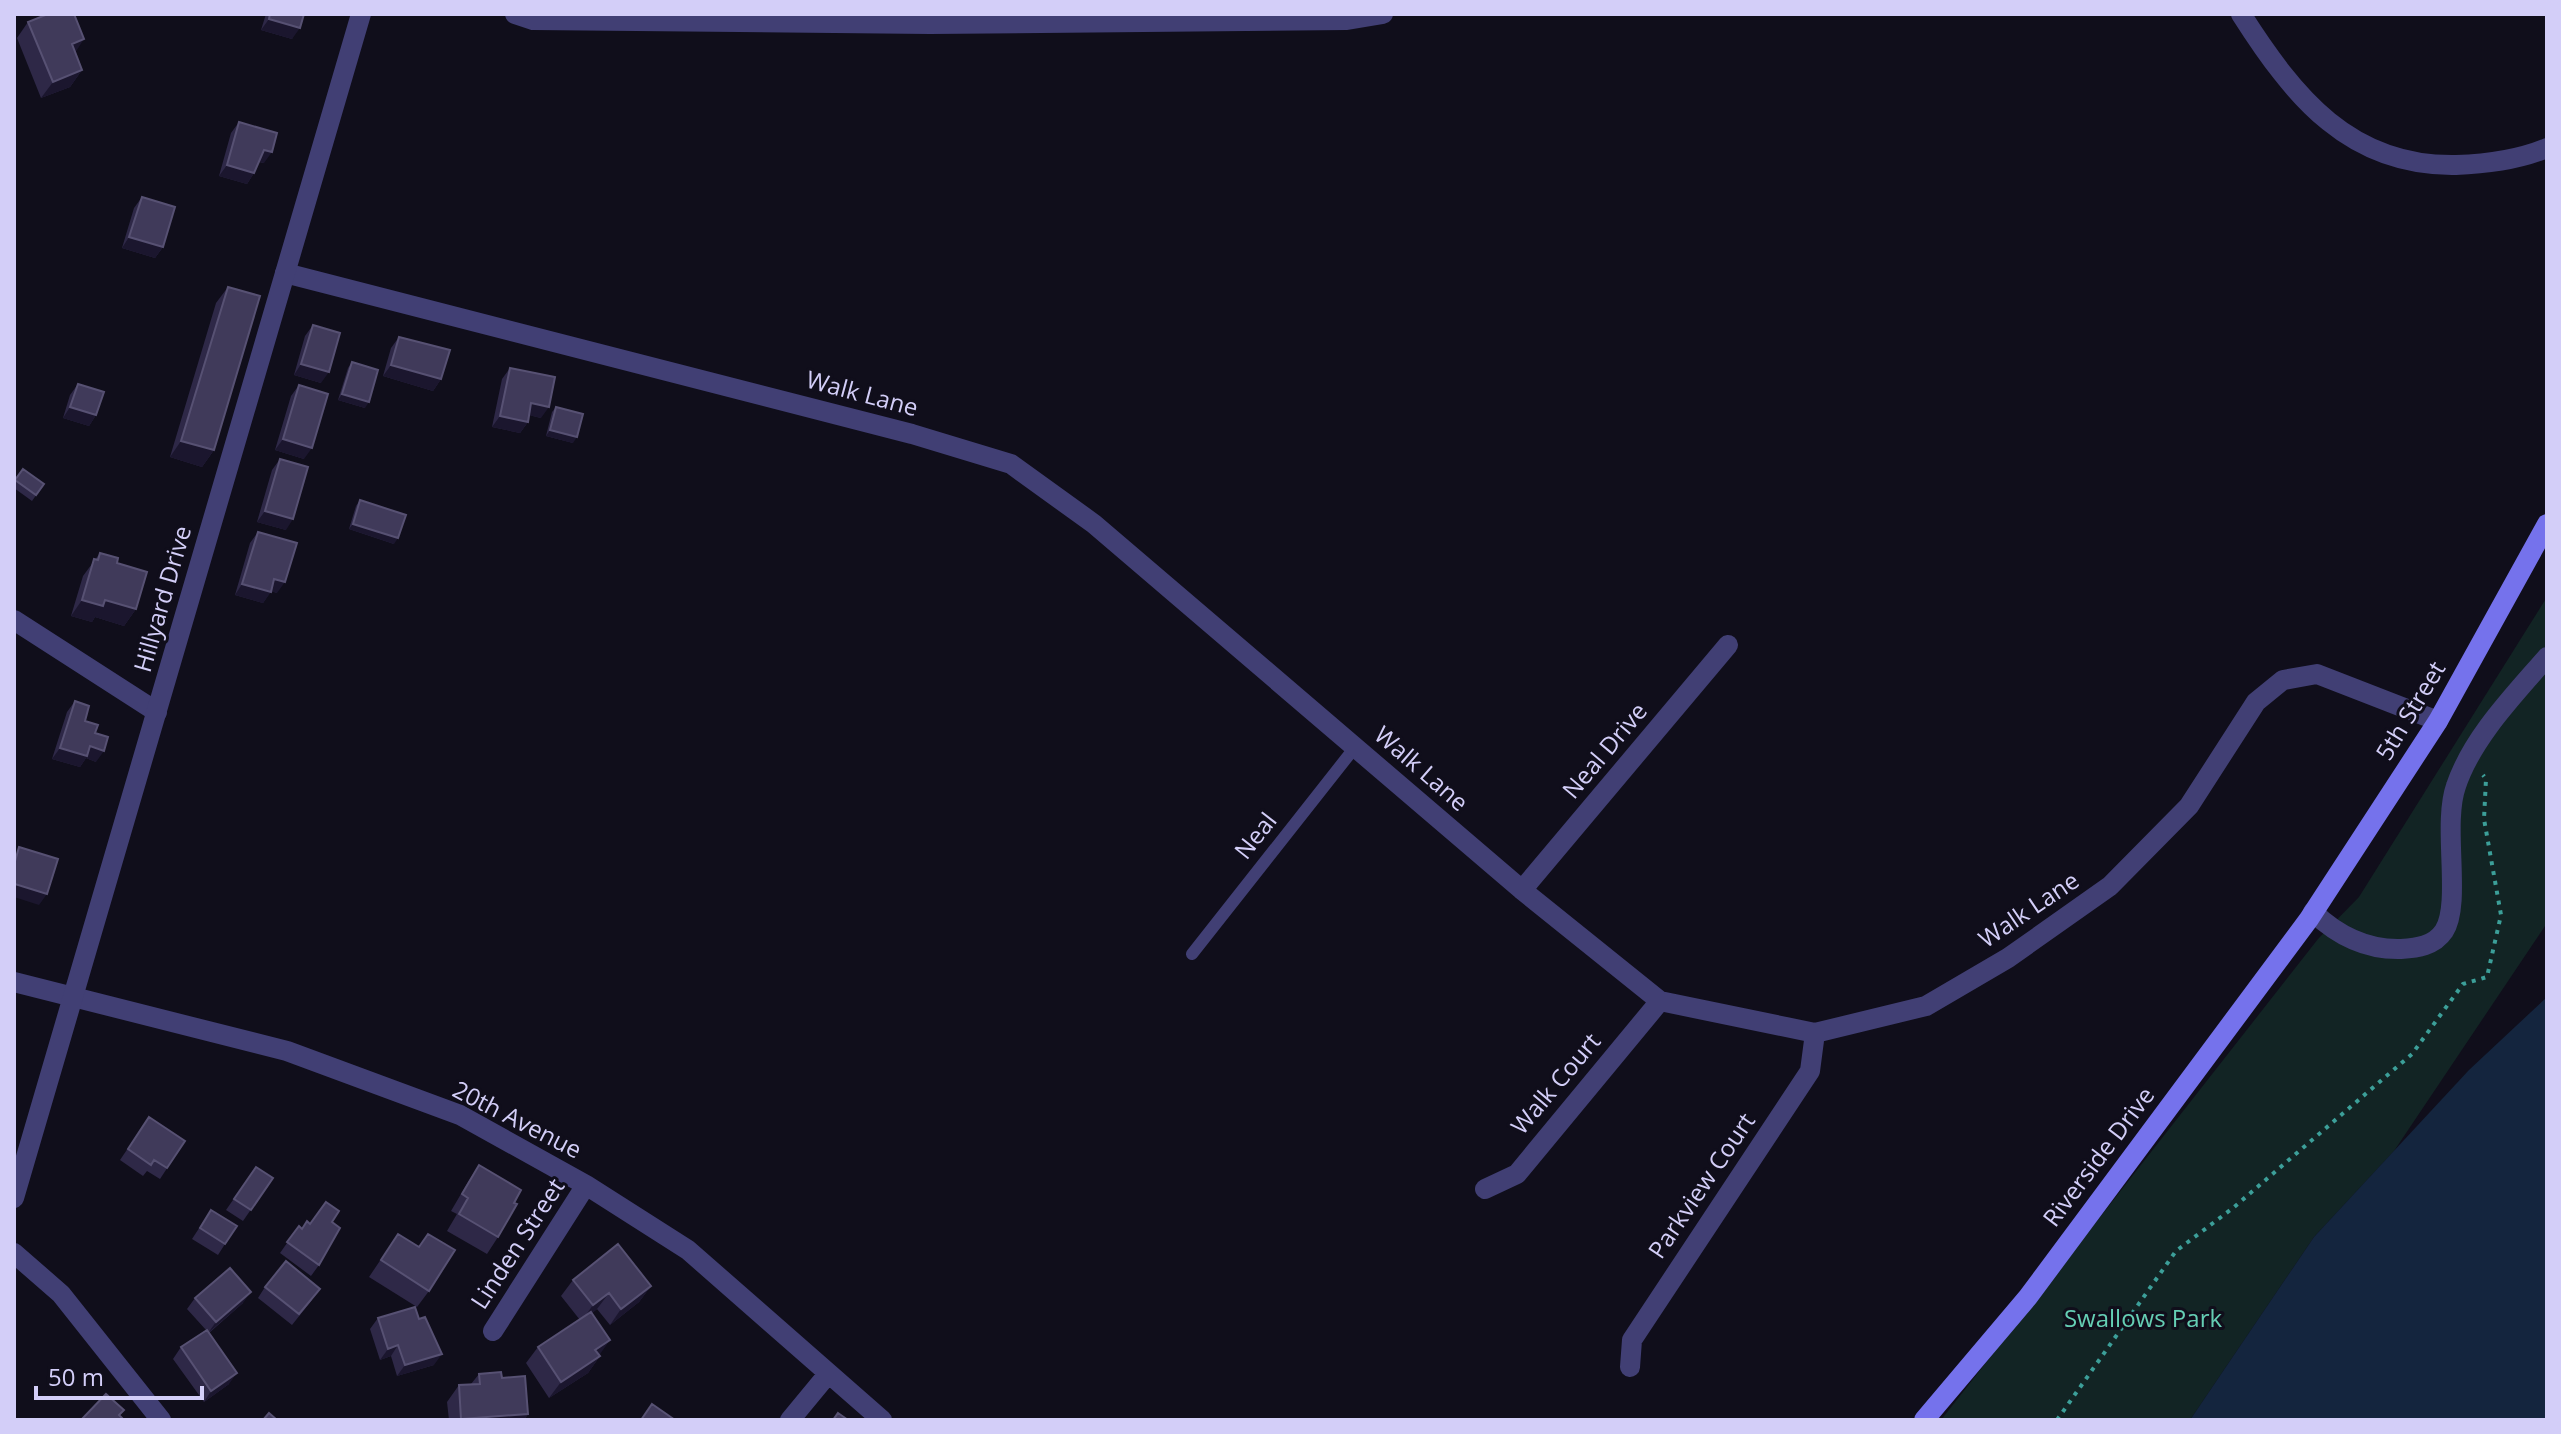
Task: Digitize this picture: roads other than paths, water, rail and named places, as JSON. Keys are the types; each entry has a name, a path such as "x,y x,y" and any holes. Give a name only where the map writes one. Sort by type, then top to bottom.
{"main road":[{"name":"5th Street","path":"2311,916 2438,721 2547,524"},
{"name":"Riverside Drive","path":"1924,1420 2028,1297 2311,916"}],"street":[{"name":"Hillyard Drive","path":"14,1198 361,14"},
{"path":"515,14 533,20 1347,20 1383,14"},
{"path":"2241,14 2299,96 2334,128 2376,152 2424,166 2480,164 2547,148"},
{"name":"Walk Lane","path":"285,273 912,434 1011,464 1094,524 1522,890 1660,1001 1815,1033 1926,1006 2008,958 2110,886 2189,806 2256,702 2283,680 2317,674 2438,721"},
{"path":"14,620 157,712"},
{"name":"Neal Drive","path":"1522,890 1728,645"},
{"path":"2311,916 2345,936 2383,948 2421,947 2441,935 2450,912 2450,811 2454,790 2469,757 2547,657"},
{"name":"20th Avenue","path":"14,982 287,1051 460,1115 586,1185 688,1250 882,1420"},
{"name":"Walk Court","path":"1485,1189 1517,1174 1660,1001"},
{"name":"Parkview Court","path":"1630,1367 1632,1340 1810,1071 1815,1033"},
{"name":"Linden Street","path":"493,1331 586,1185"},
{"path":"14,1253 61,1294 161,1420"},
{"path":"790,1420 828,1374"}],"lane":[{"name":"Neal","path":"1192,954 1356,746"}],"water":[{"path":"2547,997 2547,1420 2190,1420 2314,1237 2469,1070"}],"park label":[{"name":"Swallows Park","path":"2143,1319"}]}
